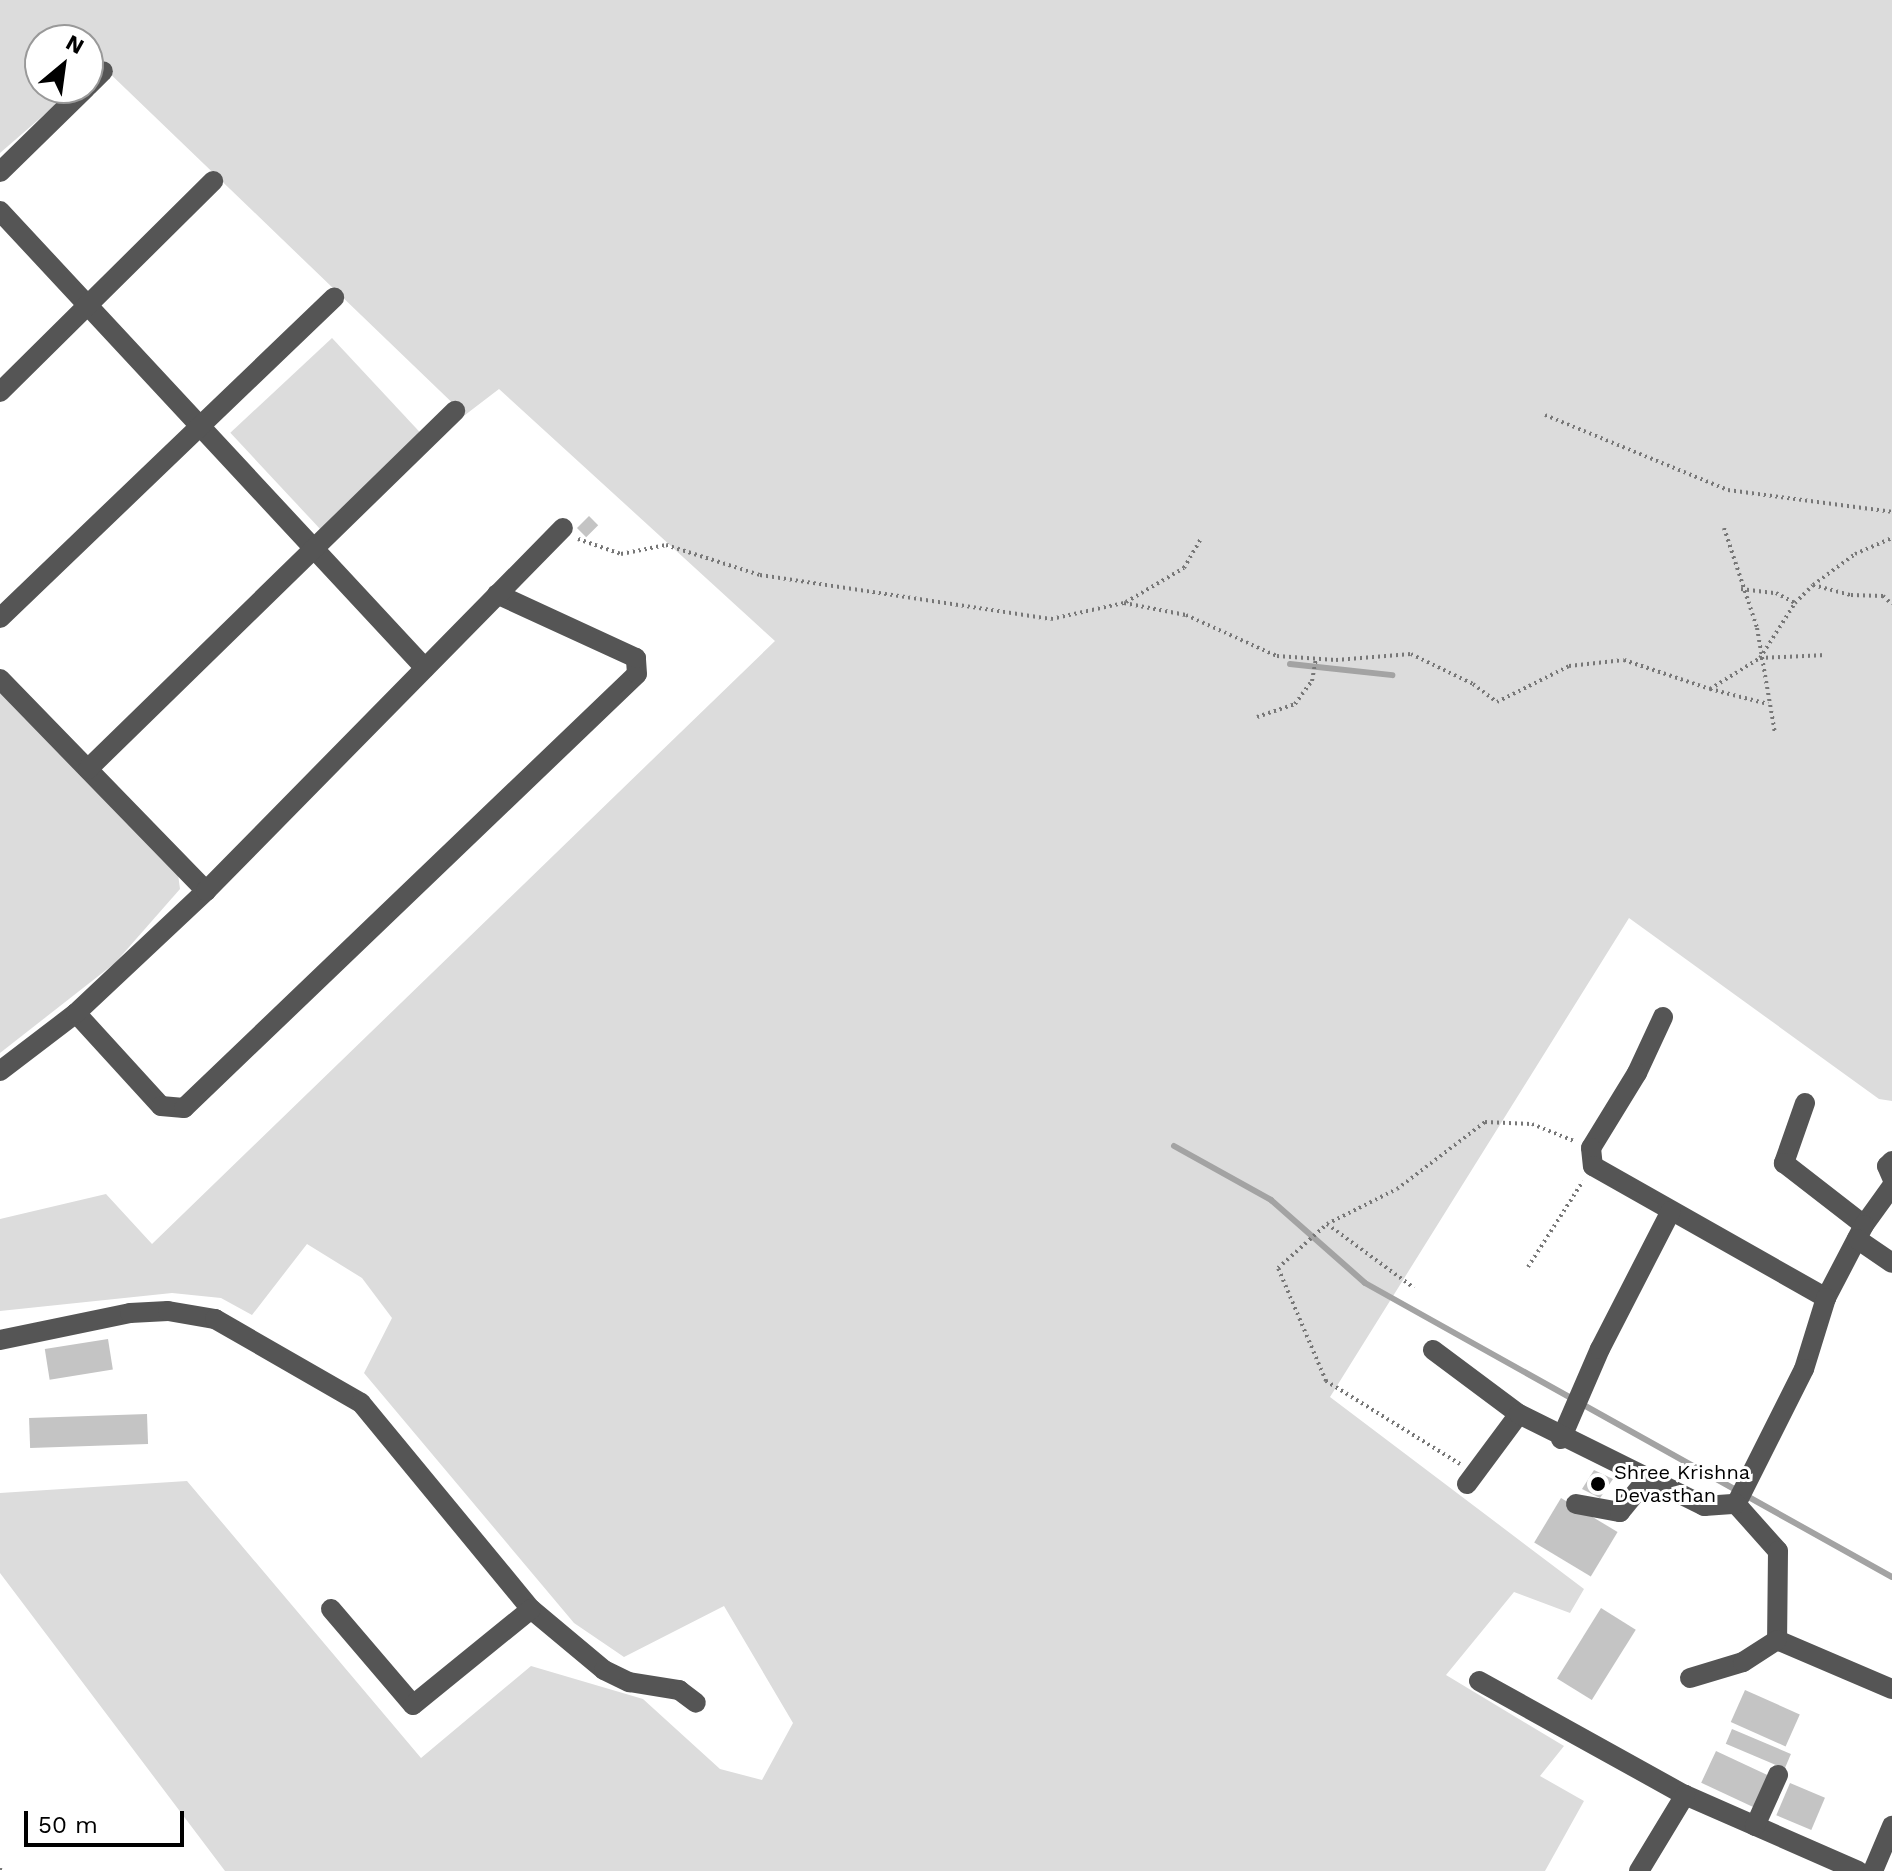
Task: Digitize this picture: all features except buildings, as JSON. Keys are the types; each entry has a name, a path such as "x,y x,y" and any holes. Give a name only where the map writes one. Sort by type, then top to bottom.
{"street":[{"path":"0,172 70,104"},
{"path":"0,392 213,181"},
{"path":"0,211 425,668"},
{"path":"0,618 334,298"},
{"path":"88,769 316,550 455,411"},
{"path":"0,1071 76,1013 206,891 563,528"},
{"path":"76,1013 161,1106 184,1108 637,674 636,658 497,594"},
{"path":"0,679 206,891"},
{"path":"1663,1017 1592,1157 1671,1211 1826,1298"},
{"path":"1805,1103 1784,1163 1892,1263"},
{"path":"1892,1161 1887,1166 1892,1178"},
{"path":"1736,1504 1804,1369 1826,1298 1860,1232 1892,1186"},
{"path":"1561,1439 1600,1349 1671,1211"},
{"path":"0,1340 130,1313 168,1311 215,1319 361,1403 531,1609 604,1670 629,1682 679,1690 696,1703"},
{"path":"1433,1350 1519,1414 1561,1439 1704,1506 1736,1504"},
{"path":"1471,1478 1519,1414"},
{"path":"1576,1504 1620,1512 1647,1479"},
{"path":"1736,1504 1778,1551 1777,1640"},
{"path":"331,1609 413,1705 531,1609"},
{"path":"1690,1678 1743,1662 1777,1640"},
{"path":"1777,1640 1892,1689"},
{"path":"1479,1681 1685,1795 1858,1871"},
{"path":"1755,1826 1778,1775"},
{"path":"1639,1871 1685,1795"},
{"path":"1873,1871 1892,1826"}],"path":[{"path":"1545,415 1728,490 1892,512"},
{"path":"563,528 587,544 621,554 666,545 760,575 1051,619 1124,603 1184,568 1201,538"},
{"path":"1724,528 1741,589 1751,603 1775,733"},
{"path":"1710,689 1760,658 1795,603 1813,585 1855,554 1892,538"},
{"path":"1813,585 1851,595 1883,596 1892,604"},
{"path":"1741,589 1776,593 1795,603"},
{"path":"1124,603 1186,615 1277,656 1316,659 1411,654 1473,684 1497,702 1569,666 1624,660 1710,689 1768,704"},
{"path":"1760,658 1826,655"},
{"path":"1257,717 1295,704 1312,681 1316,659"},
{"path":"1471,1478 1326,1381 1278,1268 1327,1224 1397,1189 1485,1122 1532,1124 1592,1157 1528,1267"},
{"path":"1327,1224 1414,1288"}],"shaded area":[{"path":"0,0 1892,0 1892,1101 1879,1099 1629,918 1330,1397 1584,1589 1570,1613 1514,1592 1446,1675 1564,1746 1540,1776 1584,1801 1545,1871 225,1871 0,1573 0,1493 187,1481 421,1758 531,1666 643,1699 720,1769 762,1780 793,1723 724,1606 624,1657 574,1623 364,1373 392,1318 362,1278 307,1244 252,1315 221,1298 172,1293 0,1311 0,1219 106,1194 152,1244 775,641 499,389 465,415 104,68 104,24 24,24 24,104 57,104 0,153"},
{"path":"332,338 423,436 322,531 230,433"},
{"path":"0,692 178,874 180,889 115,963 0,1053"}],"waterway":[{"path":"1290,664 1392,675"},
{"path":"1174,1146 1271,1200 1365,1283 1892,1577"}],"place":[{"name":"Shree Krishna Devasthan","path":"1598,1484"}]}
